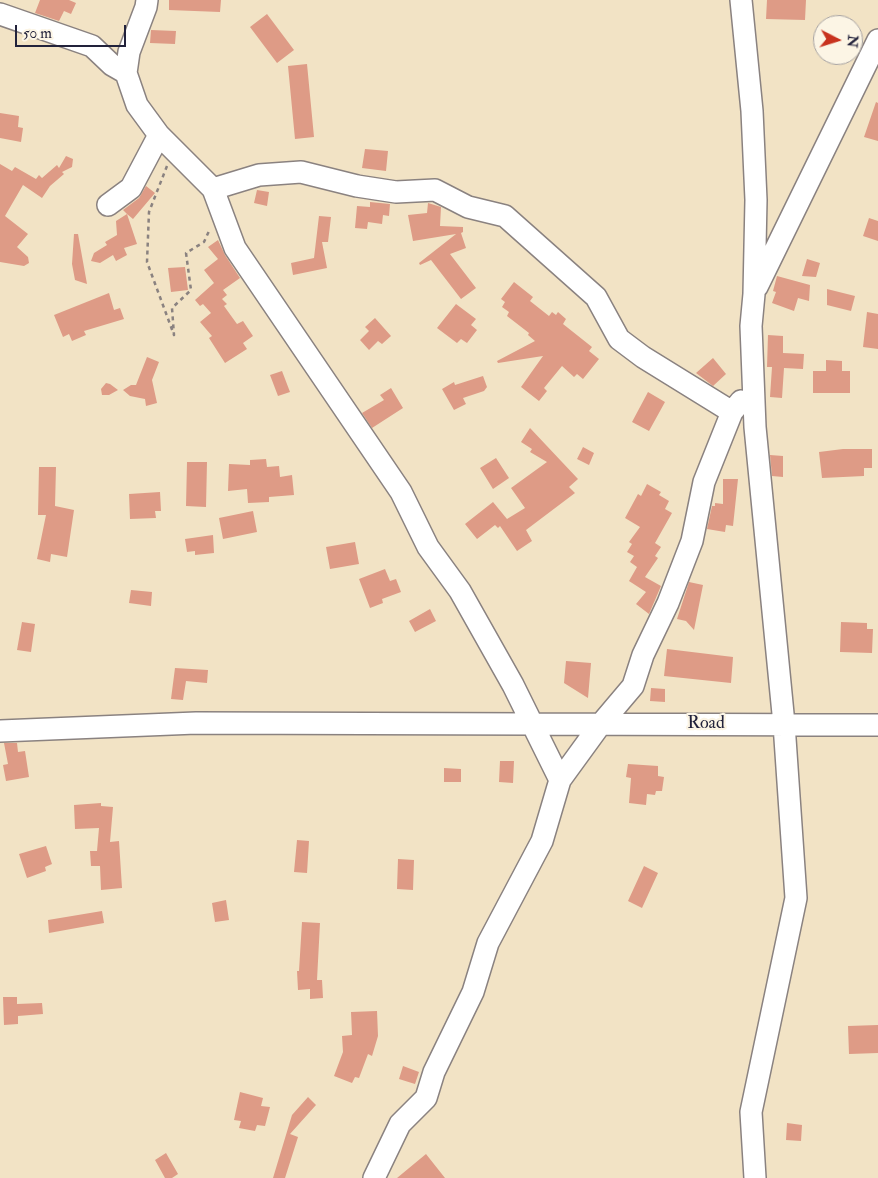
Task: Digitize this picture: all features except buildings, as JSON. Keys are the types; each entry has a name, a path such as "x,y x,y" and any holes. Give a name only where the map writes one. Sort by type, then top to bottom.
{"street":[{"path":"147,0 130,52 126,73 137,105 166,143 216,197 235,248 401,492 428,547 460,591 534,726 560,780"},
{"path":"741,0 752,111 756,200 754,294 751,326 755,427 784,724 796,898 751,1112 755,1178"},
{"path":"0,14 92,46 112,65 126,73"},
{"path":"754,294 878,40"},
{"path":"108,205 131,188 166,143"},
{"path":"216,197 260,175 301,172 357,186 396,192 435,190 468,206 505,216 596,297 619,339 643,357 732,412"},
{"path":"374,1178 400,1124 426,1098 434,1072 473,992 488,943 542,841 560,780 600,725 633,686 647,646 668,603 692,541 704,482 732,412 753,388"},
{"name":"Road","path":"0,731 196,724 534,726 878,725"}],"path":[{"path":"166,143 149,212 147,262 174,335 172,308 190,290 186,253 204,242 216,197"}]}
